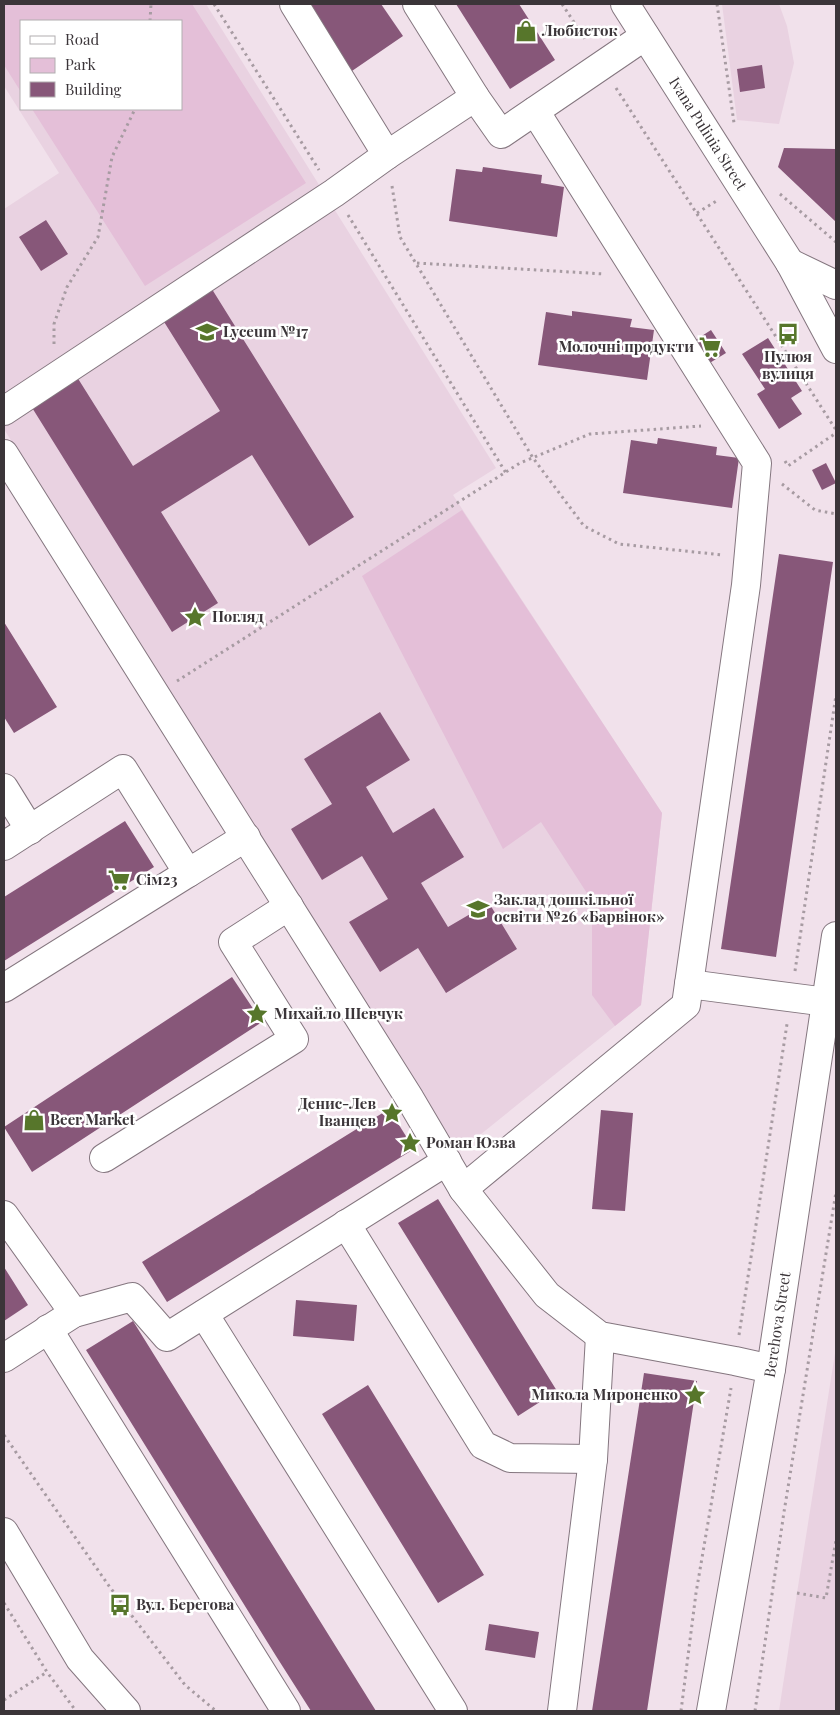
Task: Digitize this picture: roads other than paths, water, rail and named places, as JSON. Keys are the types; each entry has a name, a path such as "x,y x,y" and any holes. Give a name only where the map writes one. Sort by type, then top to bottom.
{"street":[{"path":"294,4 387,155"},
{"path":"417,4 475,97 501,134 645,36"},
{"name":"Ivana Puliuia Street","path":"624,4 790,263 836,349"},
{"path":"4,411 334,193 387,155 475,97"},
{"path":"463,1190 686,1006 746,585 757,462 535,111"},
{"path":"790,263 836,285"},
{"path":"4,454 410,1099 463,1190 546,1295 600,1336 771,1369"},
{"path":"4,846 123,770 188,873"},
{"path":"4,788 30,830"},
{"path":"4,988 246,837"},
{"path":"104,1158 294,1040 233,942 289,906"},
{"name":"Berehova Street","path":"711,1711 828,1048 827,1002 836,936"},
{"path":"689,984 827,1002"},
{"path":"4,1358 74,1313 132,1297 167,1337 446,1161"},
{"path":"4,1215 74,1313"},
{"path":"346,1224 483,1445 510,1458 593,1459"},
{"path":"204,1314 453,1711"},
{"path":"48,1329 286,1711"},
{"path":"562,1711 593,1459 600,1336"},
{"path":"4,1532 80,1659 126,1711"}],"place":[{"name":"Любисток","path":"526,31"},
{"name":"Lyceum №17","path":"207,332"},
{"name":"Пулюя вулиця","path":"788,334"},
{"name":"Молочні продукти","path":"710,347"},
{"name":"Погляд","path":"195,617"},
{"name":"Сім23","path":"119,880"},
{"name":"Заклад дошкільної освіти №26 «Барвінок»","path":"478,909"},
{"name":"Михайло Шевчук","path":"257,1014"},
{"name":"Денис-Лев Іванцев","path":"392,1113"},
{"name":"Beer Market","path":"34,1120"},
{"name":"Роман Юзва","path":"410,1143"},
{"name":"Микола Мироненко","path":"695,1395"},
{"name":"Вул. Берегова","path":"120,1605"}]}
